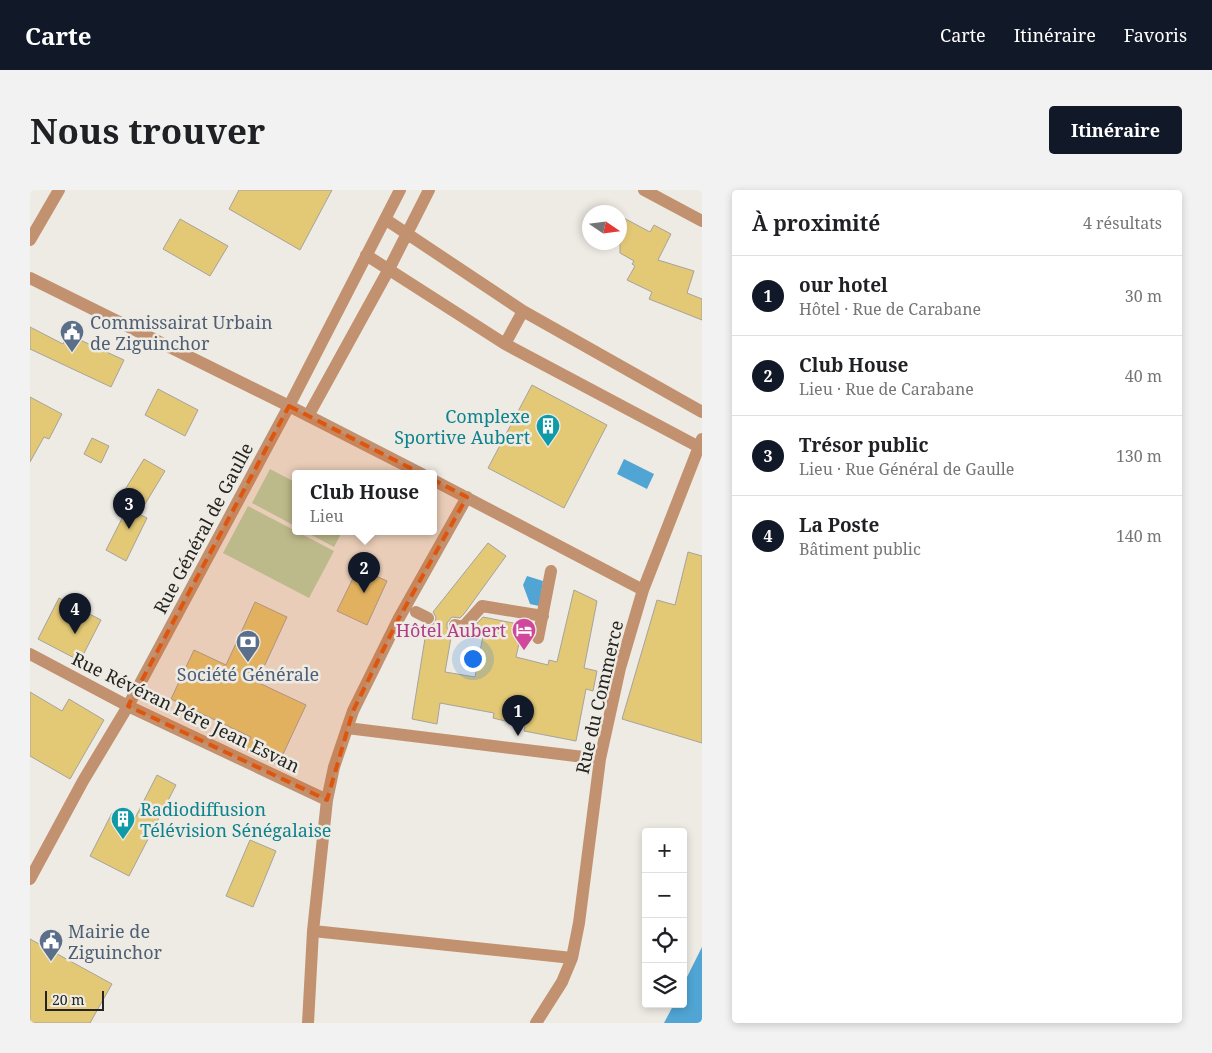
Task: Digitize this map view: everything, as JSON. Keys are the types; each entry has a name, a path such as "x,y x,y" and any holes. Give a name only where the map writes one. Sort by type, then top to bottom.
{"street":[{"path":"30,240 59,190"},
{"name":"Rue Général de Gaulle","path":"30,880 83,781 128,706 289,406 400,190"},
{"path":"308,416 389,269 429,190"},
{"path":"644,190 702,221"},
{"path":"385,219 523,311 702,412"},
{"path":"366,255 505,344 701,443"},
{"path":"30,278 414,470"},
{"path":"505,344 523,311"},
{"name":"Rue du Commerce","path":"536,1023 562,982 572,958 579,923 600,758 620,668 643,590 701,443"},
{"path":"437,482 643,590"},
{"path":"308,1023 312,931 327,800 334,767 354,711 399,618 467,497"},
{"path":"538,638 551,571"},
{"path":"455,625 463,627 482,606 543,616"},
{"path":"416,612 428,618"},
{"name":"Rue Révéran Pére Jean Esvan","path":"30,654 128,706 327,800"},
{"path":"347,728 600,758"},
{"path":"312,931 572,958"}],"highlighted area":[{"path":"289,406 467,497 399,618 353,711 327,800 128,706"}],"green space":[{"path":"270,469 292,480 292,524 252,503"},
{"path":"248,506 292,529 292,535 303,535 334,551 309,598 223,553"},
{"path":"312,535 340,535 334,547"}],"water":[{"path":"624,459 654,474 647,489 617,474"},
{"path":"527,576 543,581 539,606 530,604 523,585"},
{"path":"702,947 702,1023 664,1023 672,1008 687,1008 687,977"}],"building":[{"path":"239,190 332,190 300,250 229,209"},
{"path":"180,219 228,246 210,276 163,249"},
{"path":"627,220 650,232 654,225 671,234 658,260 694,271 687,293 702,299 702,320 649,299 652,292 627,280 635,266 632,264 634,261 620,253 620,250 627,250"},
{"path":"30,327 63,344 67,334 124,360 111,387 30,349"},
{"name":"Complexe Sportive Aubert","path":"532,385 607,425 564,508 488,468"},
{"path":"158,389 198,410 185,436 145,415"},
{"path":"30,397 62,414 49,439 44,437 30,462"},
{"path":"92,438 109,446 101,463 84,454"},
{"path":"144,459 165,471 139,514 147,518 126,561 106,550 135,493 126,488"},
{"path":"488,543 506,556 464,614 460,618 452,617 447,623 447,628 452,632 445,672 475,677 483,636 468,633 483,617 523,625 516,657 548,665 549,660 557,662 574,590 597,601 584,668 597,671 593,691 586,689 576,741 524,731 525,726 493,718 494,713 440,703 437,724 412,719 427,626 435,622 436,617 433,612"},
{"path":"688,552 702,556 702,743 622,719 657,600 675,605"},
{"path":"358,568 387,581 367,625 337,611"},
{"path":"59,598 101,620 80,661 38,639"},
{"path":"255,602 287,617 257,682 306,705 278,765 245,749 251,737 171,699 194,650 226,665"},
{"path":"30,692 62,711 69,699 104,720 70,779 30,756"},
{"name":"Radiodiffusion Télévision Sénégalaise","path":"157,775 176,785 129,876 90,856 112,813 132,824"},
{"path":"250,840 276,851 253,907 226,896"},
{"name":"Mairie de Ziguinchor","path":"30,939 112,984 90,1023 30,1023"}],"place":[{"name":"Commissairat Urbain de Ziguinchor","path":"72,353"},
{"name":"Complexe Sportive Aubert","path":"548,447"},
{"name":"Trésor public","path":"129,529"},
{"name":"Club House","path":"364,593"},
{"name":"La Poste","path":"75,634"},
{"name":"Hôtel Aubert","path":"524,651"},
{"name":"Société Générale","path":"248,663"},
{"name":"our hotel","path":"518,736"},
{"name":"Radiodiffusion Télévision Sénégalaise","path":"123,840"},
{"name":"Mairie de Ziguinchor","path":"51,962"}]}
